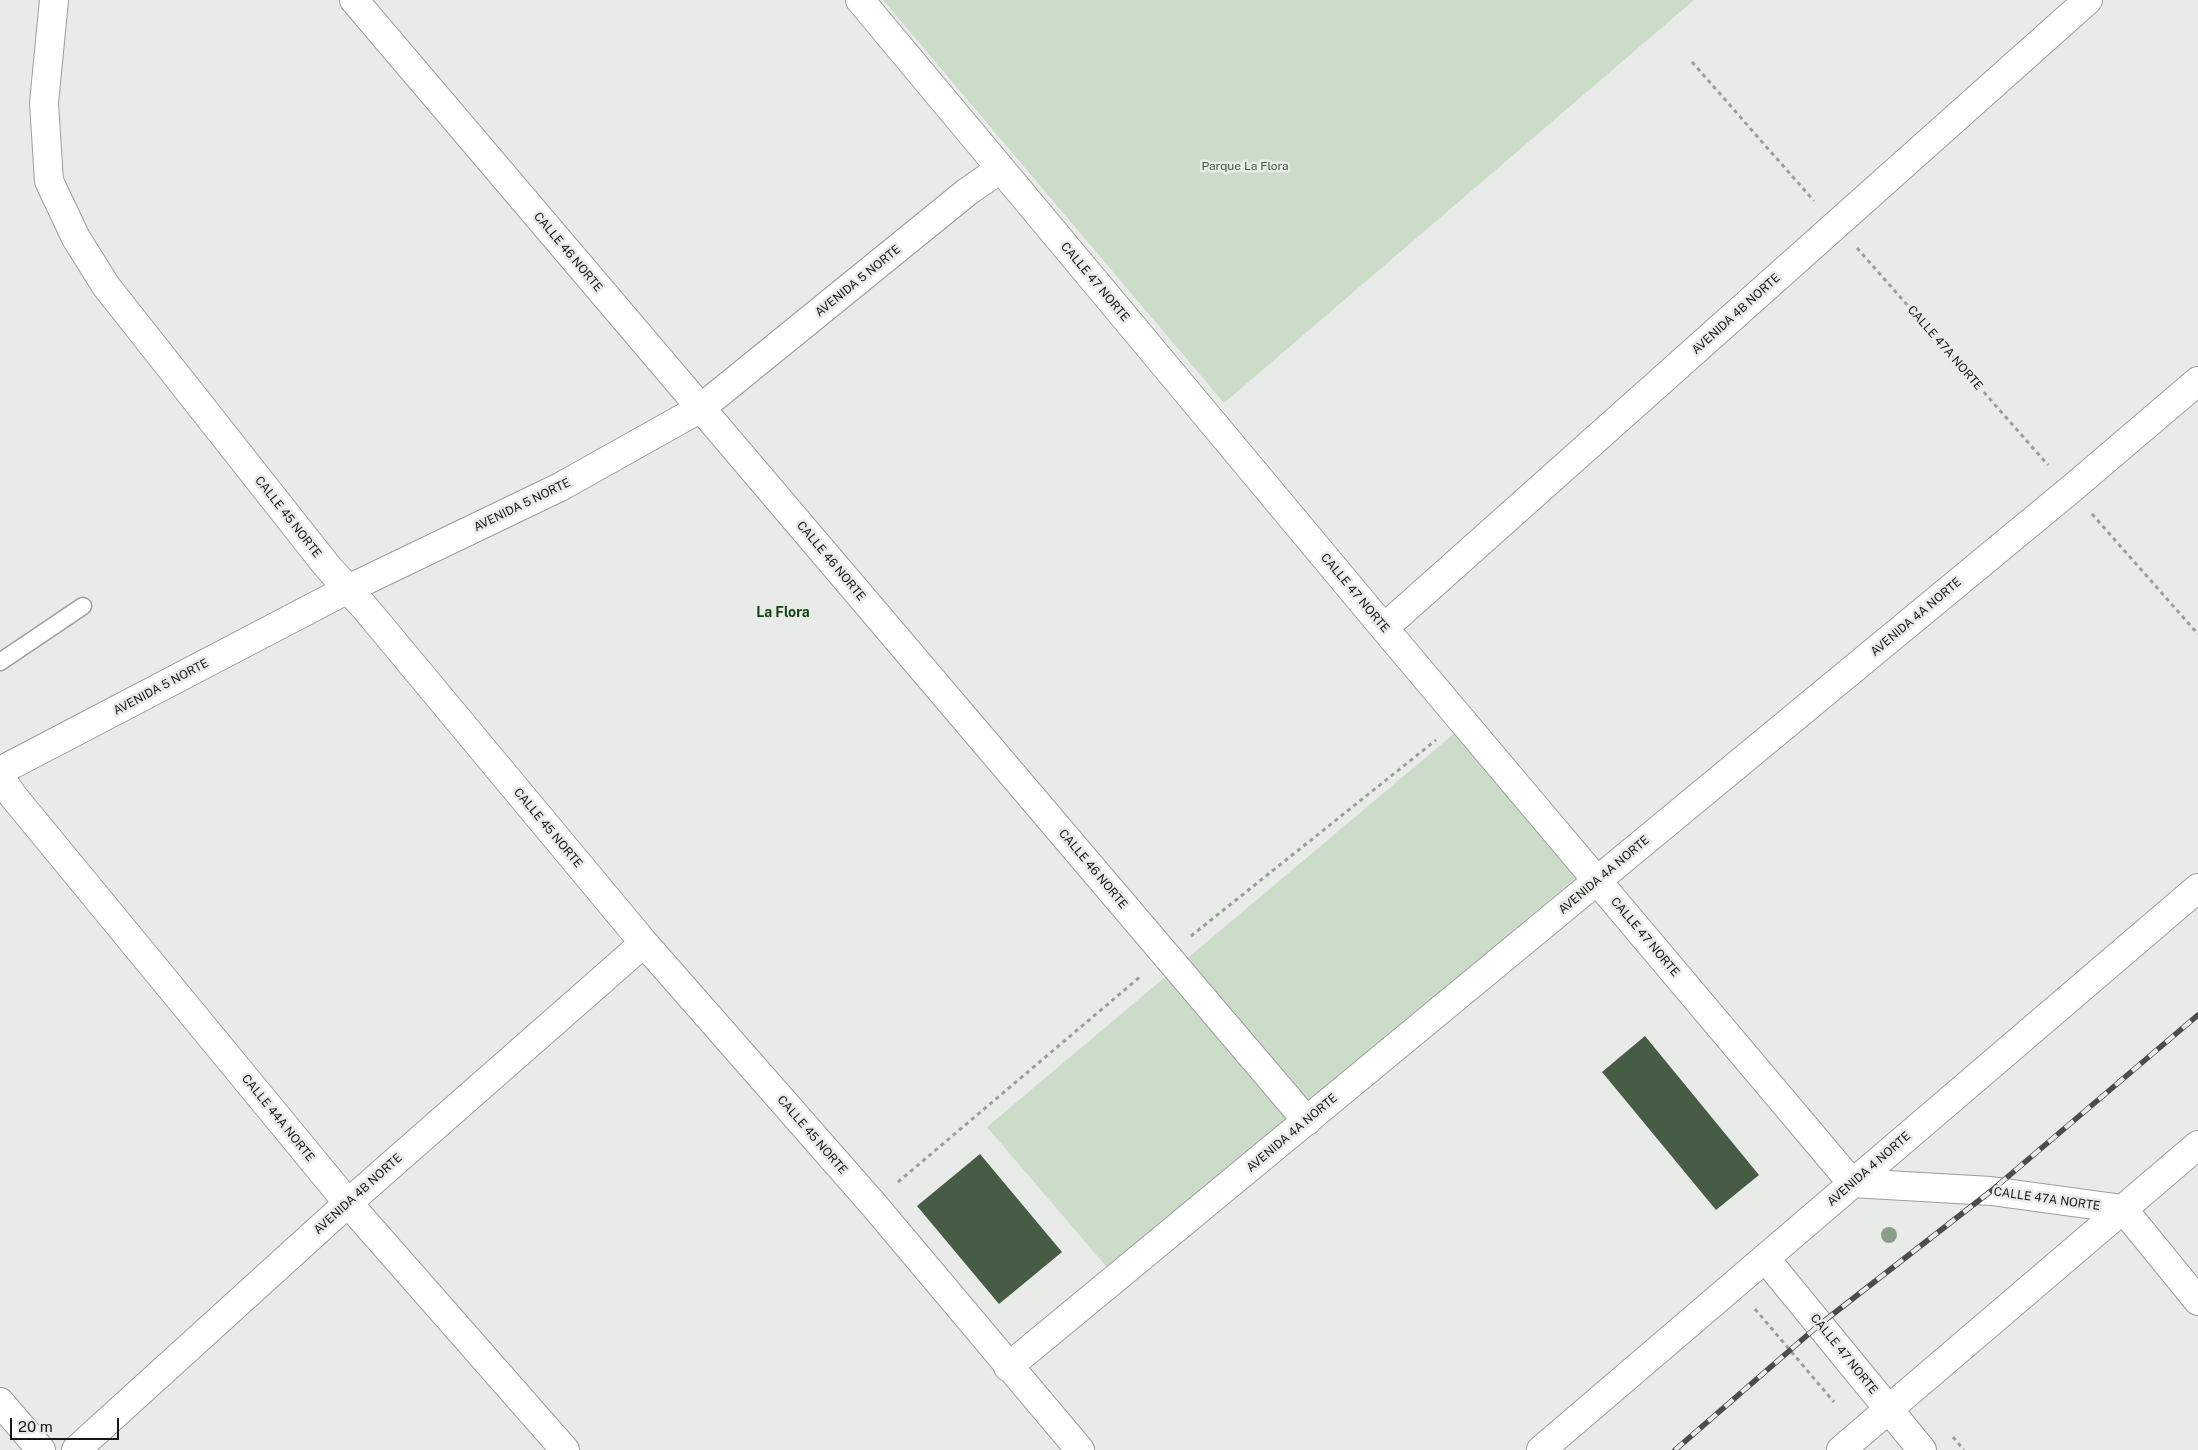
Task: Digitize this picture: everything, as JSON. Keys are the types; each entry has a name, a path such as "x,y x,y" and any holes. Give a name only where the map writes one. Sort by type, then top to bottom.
{"street":[{"name":"CALLE 45 NORTE","path":"54,0 44,103 50,181 76,238 106,286 327,566 644,943 873,1204 1008,1367 1080,1450"},
{"name":"CALLE 46 NORTE","path":"354,0 1307,1121"},
{"name":"CALLE 47 NORTE","path":"860,0 1384,628 1852,1183"},
{"name":"AVENIDA 4B NORTE","path":"1384,628 2088,0"},
{"name":"AVENIDA 5 NORTE","path":"0,771 348,589 560,487 701,408 967,192 1000,169"},
{"name":"AVENIDA 4A NORTE","path":"1008,1367 2070,490 2198,381"},
{"name":"CALLE 44A NORTE","path":"0,777 13,796 348,1203 565,1450"},
{"name":"AVENIDA 4 NORTE","path":"1541,1450 2198,888"},
{"name":"AVENIDA 4B NORTE","path":"76,1450 348,1203 644,943"},
{"path":"1841,1450 2198,1145"},
{"name":"CALLE 47A NORTE","path":"1852,1183 1991,1191 2123,1209"},
{"path":"2123,1209 2198,1301"},
{"name":"CALLE 47 NORTE","path":"1765,1258 1922,1450"},
{"path":"0,1402 41,1450"}],"lane":[{"path":"0,662 84,606"}],"path":[{"name":"CALLE 47A NORTE","path":"1692,62 2198,634"},
{"path":"1734,1285 1834,1402"}],"green space":[{"name":"Parque La Flora","path":"883,0 1694,0 1224,403"},
{"path":"1456,732 1578,876 1110,1271 987,1127"}],"building":[{"path":"1645,1036 1759,1175 1716,1210 1602,1072"},
{"path":"980,1154 1062,1252 999,1304 917,1206"}],"railway":[{"path":"1675,1450 1819,1325 1991,1191 2198,1015"}],"district":[{"name":"La Flora","path":"783,613"}]}
